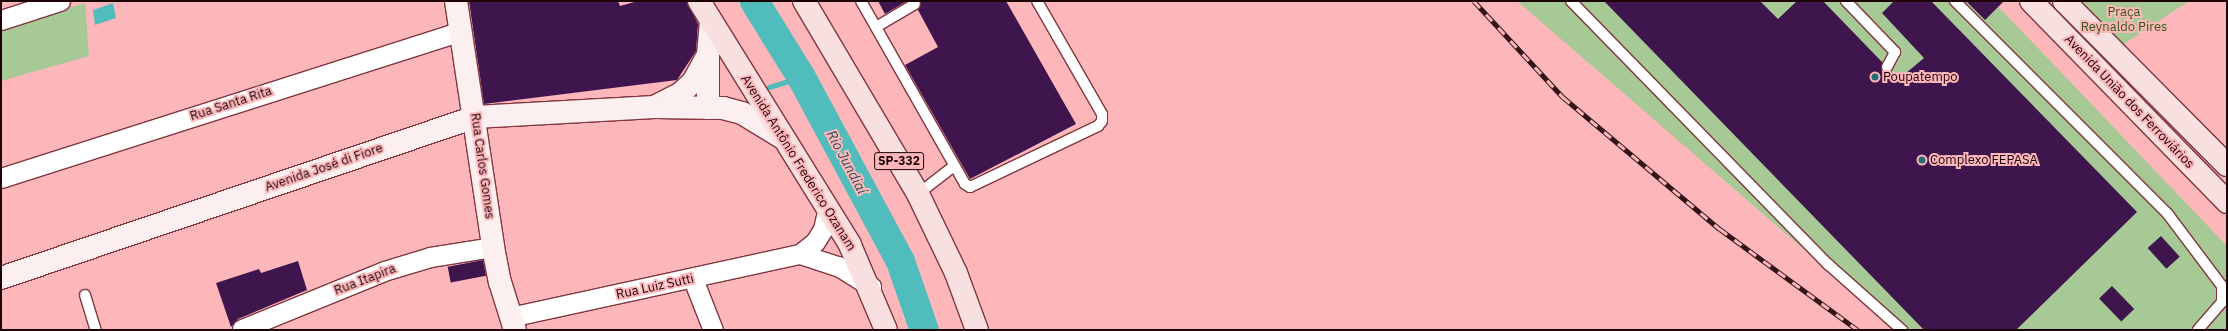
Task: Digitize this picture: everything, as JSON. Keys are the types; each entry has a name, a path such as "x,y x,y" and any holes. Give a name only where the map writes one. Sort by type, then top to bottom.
{"main road":[{"name":"Avenida Antônio Frederico Ozanam","path":"699,1 828,208 870,287 886,330"},
{"name":"SP-332","path":"804,1 918,194 956,273 977,330"},
{"name":"Avenida União dos Ferroviários","path":"2031,1 2227,202"},
{"name":"Avenida União dos Ferroviários","path":"2064,1 2227,165"}],"street":[{"path":"1,20 60,1"},
{"name":"Rua Carlos Gomes","path":"456,1 475,117 493,247 513,323"},
{"path":"708,108 708,55 711,22"},
{"name":"Rua Santa Rita","path":"1,178 461,31"},
{"path":"655,107 680,94 693,82 708,55"},
{"name":"Avenida José di Fiore","path":"1,278 475,117 655,107 708,108 742,112 783,138"},
{"name":"Rua Luiz Sutti","path":"513,323 800,254 815,242 823,229 828,208"},
{"name":"Rua Itapira","path":"242,329 384,271 430,257 493,247"},
{"path":"800,254 838,266 870,287"},
{"path":"693,279 714,330"}],"lane":[{"path":"861,1 965,184 976,187 1098,126 1102,121 1102,114 1036,1"},
{"path":"1571,1 1829,265 1902,330"},
{"path":"1846,1 1895,52 1887,67"},
{"path":"1955,1 2167,213 2222,286 2222,302 2198,330"},
{"path":"876,27 914,4"},
{"path":"918,194 954,166"},
{"path":"85,294 96,330"}],"green space":[{"name":"Complexo FEPASA","path":"1517,1 1993,1 2227,246 2227,330 1897,330"},
{"name":"Praça Reynaldo Pires","path":"2077,1 2189,1 2121,46"},
{"path":"85,3 89,56 1,81 1,29"}],"water":[{"path":"113,3 116,18 95,25 93,10"}],"building":[{"path":"469,1 618,1 620,6 638,1 687,1 698,24 696,51 677,80 484,104"},
{"path":"878,1 907,1 885,14"},
{"path":"921,1 1006,1 1076,124 970,179 905,65 938,47 918,10"},
{"name":"Complexo FEPASA","path":"1604,1 1760,1 1778,19 1797,1 1823,1 1882,62 1882,71 1891,71 1899,79 1924,58 1882,13 1894,1 1931,1 2137,212 2016,330 1924,330"},
{"path":"1966,1 2004,1 1985,20"},
{"path":"2161,236 2180,257 2166,269 2148,248"},
{"path":"483,260 486,276 451,283 448,267"},
{"path":"298,261 307,290 238,319 231,327 216,283 259,269 261,273"},
{"path":"2112,286 2134,309 2121,322 2099,299"}],"waterway":[{"name":"Rio Jundiaí","path":"754,1 801,77 900,261 924,330"},
{"path":"769,87 801,77"}],"railway":[{"path":"1474,1 1563,97 1720,229 1858,330"}],"place":[{"name":"Poupatempo","path":"1875,77"},
{"name":"Complexo FEPASA","path":"1922,160"}]}
